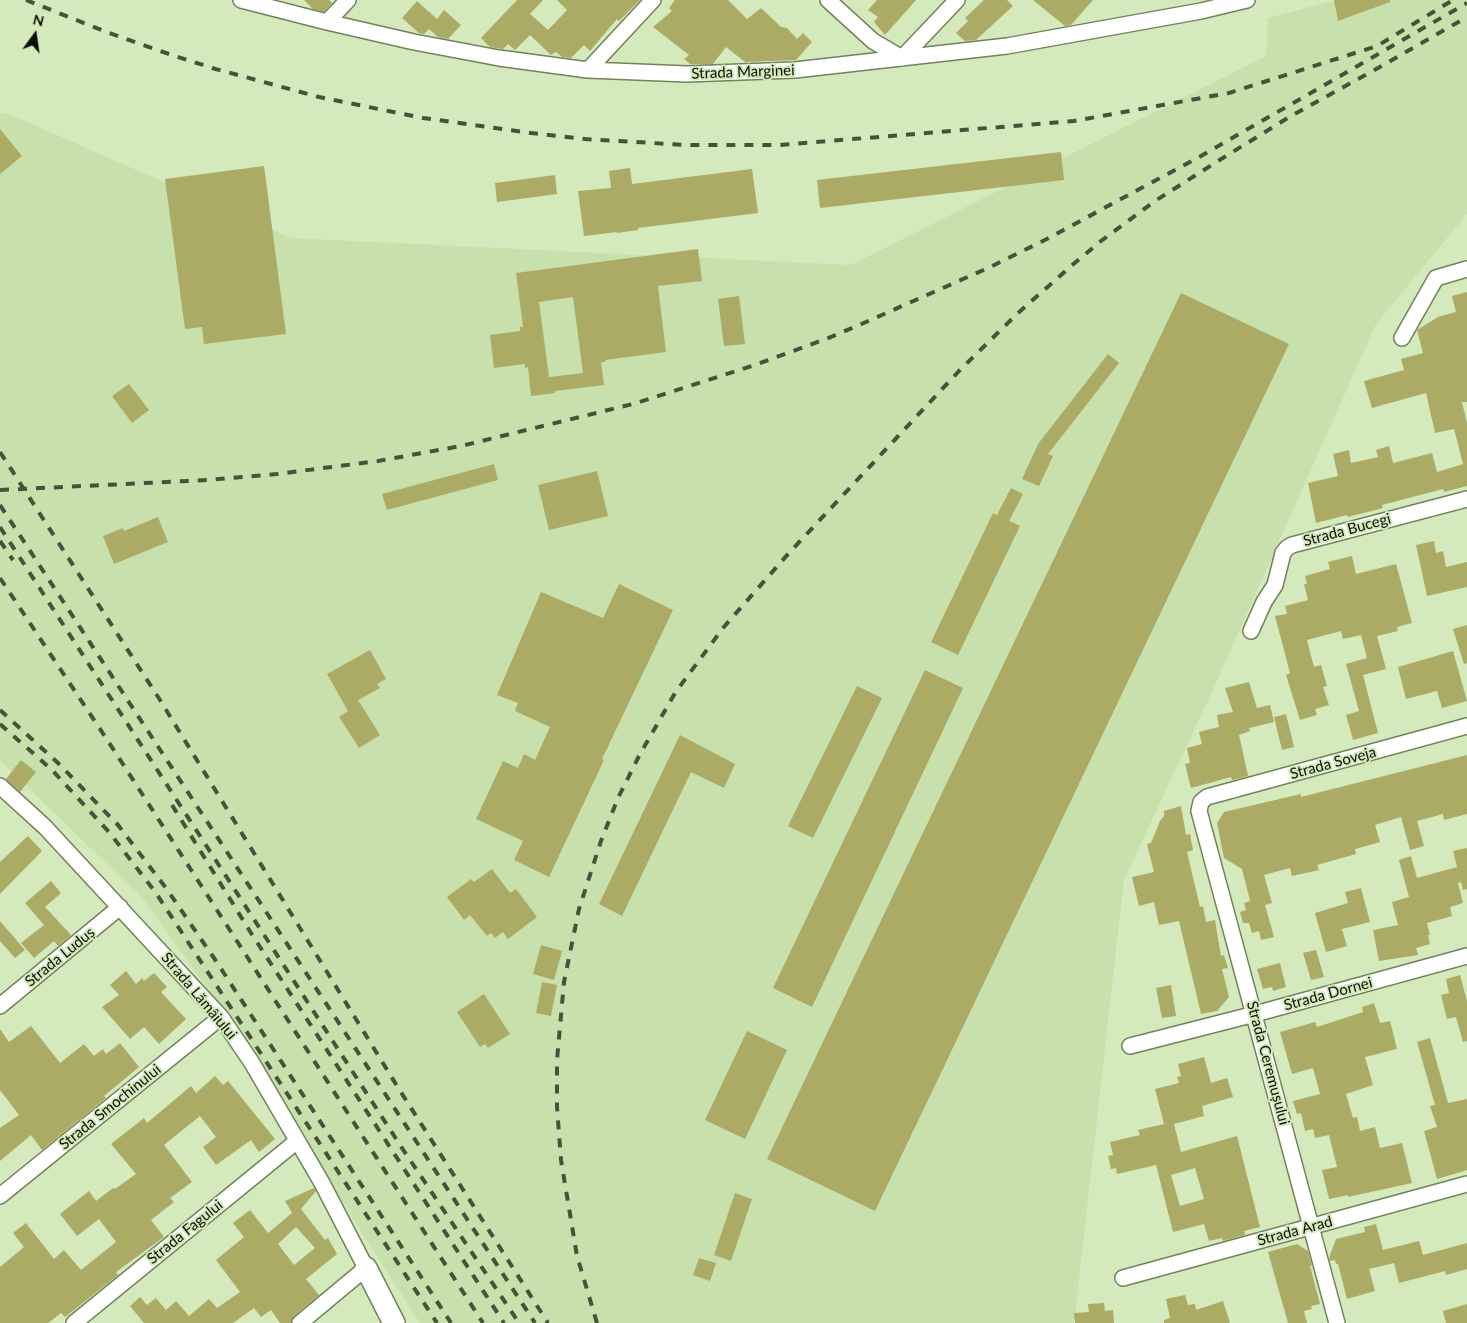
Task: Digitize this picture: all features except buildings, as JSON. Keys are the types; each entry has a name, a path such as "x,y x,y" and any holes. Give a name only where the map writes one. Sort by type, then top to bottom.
{"street":[{"name":"Strada Marginei","path":"241,0 414,42 480,54 588,70 687,74 778,71 1007,46 1200,11 1247,0"},
{"path":"327,22 348,0"},
{"path":"588,70 653,0"},
{"path":"828,0 873,41 902,58 957,0"},
{"path":"1402,338 1436,278 1467,269"},
{"name":"Strada Bucegi","path":"1251,631 1264,602 1275,585 1283,553 1287,548 1292,545 1467,499"},
{"name":"Strada Soveja","path":"1201,802 1208,797 1467,726"},
{"name":"Strada Lămâiului","path":"2,791 42,824 231,1030 266,1086 338,1211 366,1268"},
{"name":"Strada Ceremușului","path":"1201,802 1199,811 1338,1323"},
{"name":"Strada Luduș","path":"0,1006 120,907"},
{"name":"Strada Dornei","path":"1130,1046 1467,956"},
{"name":"Strada Smochinului","path":"0,1196 221,1017"},
{"name":"Strada Fagului","path":"74,1323 297,1142"},
{"name":"Strada Arad","path":"1123,1278 1467,1184"},
{"path":"300,1323 366,1268 394,1323"}],"shaded area":[{"path":"1336,0 1467,0 1467,214 1376,324 1210,696 1124,880 1074,1323 420,1323 226,1014 143,899 0,760 0,113 9,114 291,238 851,265 1266,56 1268,18"}],"railway":[{"path":"26,0 160,51 212,68 319,97 423,118 531,133 585,139 686,145 780,145 1074,121 1229,93 1377,46 1453,0"},
{"path":"0,490 208,480 277,474 378,461 461,446 633,404 755,365 866,322 988,268 1043,241 1201,156 1467,3"},
{"path":"597,1323 577,1256 561,1160 557,1107 557,1060 564,982 579,909 601,841 618,798 639,756 675,693 723,628 789,553 959,371 1017,314 1070,267 1101,241 1155,201 1218,161 1291,116 1467,17"},
{"path":"0,452 160,700 397,1086 548,1323"},
{"path":"0,505 535,1323"},
{"path":"0,527 402,1148 519,1323"},
{"path":"0,541 13,560"},
{"path":"0,578 108,741 483,1323"},
{"path":"0,710 58,763 118,825 166,888 216,961 451,1323"},
{"path":"0,724 52,770 109,832 156,893 437,1323"},
{"path":"172,805 251,933 504,1323"}]}
